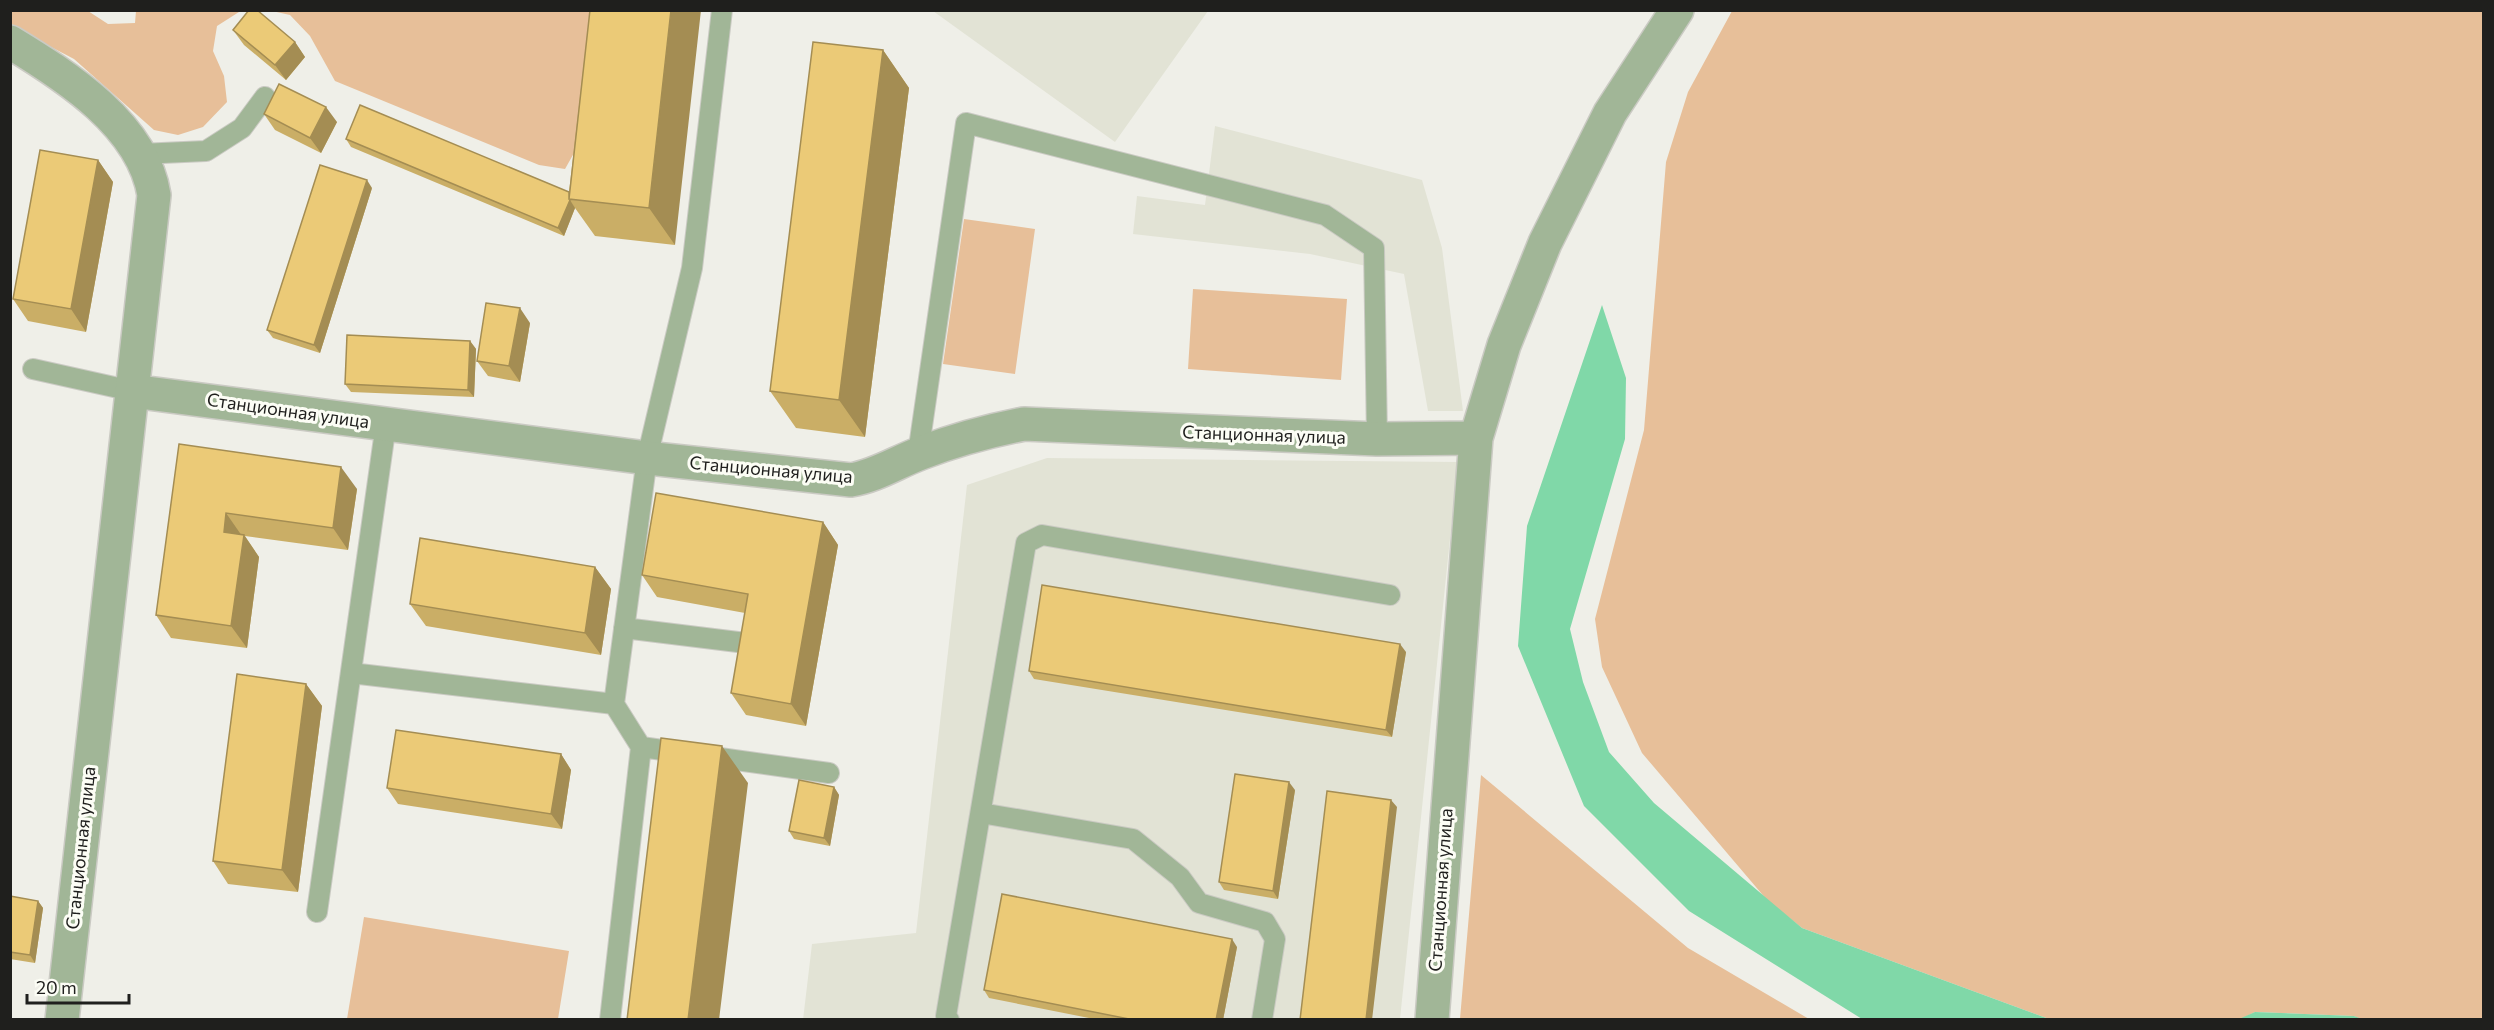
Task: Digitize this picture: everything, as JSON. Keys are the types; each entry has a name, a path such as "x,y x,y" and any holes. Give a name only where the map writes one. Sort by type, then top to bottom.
{"street":[{"name":"Станционная улица","path":"1432,1020 1476,438 1504,345 1545,243 1610,113 1677,10"},
{"path":"10,42 55,69 126,133 140,154"},
{"name":"Станционная улица","path":"62,1020 154,195 150,175 140,154"},
{"name":"Станционная улица","path":"132,391 647,458 851,480 868,477 918,454 967,436 1024,424 1377,439 1476,438"}],"lane":[{"path":"610,1020 642,747 614,704 647,458 692,268 722,10"},
{"path":"140,154 206,151 242,128 265,97"},
{"path":"918,454 966,123 1326,215 1374,248 1377,439"},
{"path":"33,369 132,391"},
{"path":"317,912 386,424"},
{"path":"949,1020 946,1016 1026,543 1042,535 1390,595"},
{"path":"624,628 746,643"},
{"path":"351,672 614,704"},
{"path":"642,747 829,773"},
{"path":"981,813 1133,839 1180,877 1199,903 1265,922 1275,939 1262,1020"}],"shaded area":[{"path":"10,11 88,11 108,24 135,23 136,11 248,11 239,12 217,26 213,51 224,76 227,102 203,127 178,135 154,130 74,59 11,26"},
{"path":"272,11 596,11 578,146 565,169 539,165 335,81 310,36 290,15"},
{"path":"933,11 1208,11 1115,142"},
{"path":"1732,11 2483,11 2483,1019 2362,1020 2354,1016 2255,1012 2239,1020 2049,1019 1802,928 1767,900 1642,753 1602,667 1595,619 1644,430 1666,162 1688,92"},
{"path":"1215,126 1422,180 1442,248 1463,411 1428,411 1404,274 1310,254 1133,234 1137,196 1205,205"},
{"path":"964,219 1035,229 1015,374 943,364"},
{"path":"1193,289 1347,299 1341,380 1188,369"},
{"path":"1602,305 1626,378 1625,439 1570,629 1583,682 1609,752 1654,803 1802,928 2049,1019 1862,1019 1689,911 1584,806 1518,646 1527,526"},
{"path":"1047,458 1458,462 1400,1019 803,1020 812,944 916,933 967,485"},
{"path":"1481,775 1688,948 1809,1019 1460,1019"},
{"path":"364,917 569,951 558,1019 347,1019"},
{"path":"2255,1012 2354,1016 2362,1019 2239,1019"}],"building":[{"path":"249,10 257,10 295,42 275,65 233,30"},
{"path":"590,10 671,10 649,208 569,199"},
{"path":"813,42 883,50 839,400 770,391"},
{"path":"279,84 326,107 310,138 264,114"},
{"path":"360,105 569,192 570,200 558,228 346,139"},
{"path":"40,150 98,160 71,309 13,299"},
{"path":"320,165 367,180 314,345 267,330"},
{"path":"486,303 520,308 509,366 477,361"},
{"path":"347,335 470,341 468,390 345,384"},
{"path":"179,444 341,467 333,528 226,513 224,532 244,535 231,626 156,615"},
{"path":"656,493 823,522 791,704 731,693 748,594 642,575"},
{"path":"420,538 595,567 585,633 410,604"},
{"path":"1042,585 1400,644 1386,730 1029,671"},
{"path":"237,674 306,684 282,870 213,861"},
{"path":"396,730 561,754 551,814 387,788"},
{"path":"661,738 722,746 688,1020 627,1020"},
{"path":"1235,774 1289,782 1273,891 1219,882"},
{"path":"799,780 834,787 824,838 789,831"},
{"path":"1327,791 1391,800 1366,1020 1300,1020"},
{"path":"1002,894 1232,939 1216,1020 1134,1020 984,990"},
{"path":"10,896 38,901 30,955 10,952"}]}
